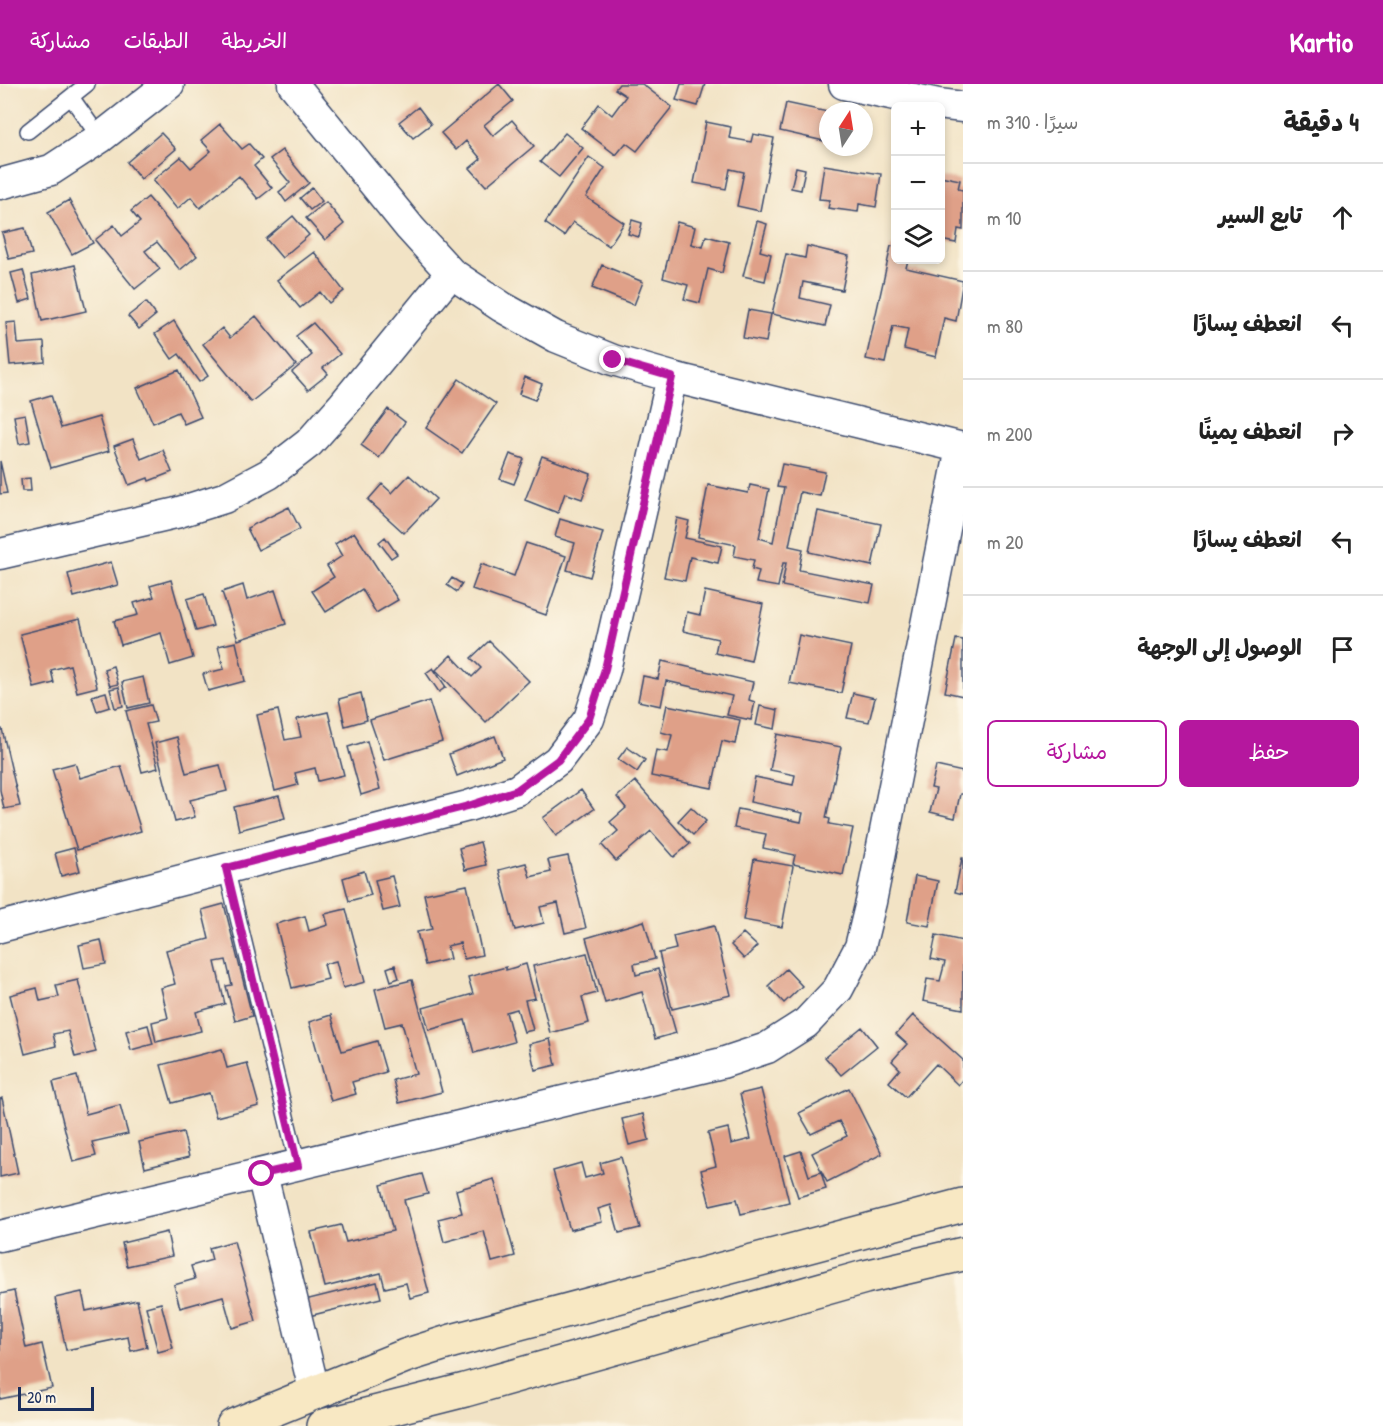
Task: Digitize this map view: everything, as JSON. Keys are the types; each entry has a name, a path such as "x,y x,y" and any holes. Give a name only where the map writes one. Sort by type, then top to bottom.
{"street":[{"path":"0,184 51,170 100,138 169,84"},
{"path":"0,1236 298,1166 733,1059 767,1048 806,1023 838,989 860,947 962,448 672,377 613,360 556,337 502,308 451,273 410,228 293,84"},
{"path":"844,84 963,107"},
{"path":"0,554 176,513 224,498 269,474 309,443 323,428 451,273"},
{"path":"0,927 468,806 517,790 558,760 589,719 605,669 672,377"},
{"path":"262,1174 315,1394"},
{"path":"233,1426 405,1356 452,1341 963,1205"},
{"path":"323,1426 465,1390 865,1276 963,1254"},
{"path":"865,1276 963,1270"}],"lane":[{"path":"28,131 87,84"},
{"path":"71,97 100,138"},
{"path":"226,868 298,1166"}],"building":[{"path":"499,84 513,101 484,125 493,136 512,120 534,146 486,186 470,168 481,159 466,141 456,150 441,133"},
{"path":"619,84 642,84 672,107 637,151 626,143 616,155 581,128 599,104 612,115 626,96 615,89"},
{"path":"681,84 705,84 698,106 676,100"},
{"path":"786,103 819,110 819,140 780,131"},
{"path":"418,107 431,124 413,138 399,122"},
{"path":"706,122 731,127 729,138 751,142 753,134 774,138 760,211 737,206 744,172 730,169 726,189 694,183"},
{"path":"220,124 242,149 249,144 262,159 254,166 272,188 258,199 239,176 200,208 191,197 177,209 153,180 181,157 191,168 211,151 201,140"},
{"path":"161,133 176,149 141,179 127,162"},
{"path":"565,133 583,148 559,177 540,162"},
{"path":"282,150 309,183 286,202 279,192 290,183 270,159"},
{"path":"589,157 605,168 586,197 624,223 609,246 573,222 564,236 545,223"},
{"path":"824,165 881,174 876,207 859,204 858,212 828,208 830,200 819,199"},
{"path":"796,167 805,169 801,190 791,188"},
{"path":"945,177 960,180 958,189 963,190 963,230 958,229 956,243 945,241"},
{"path":"312,188 322,201 310,210 300,198"},
{"path":"148,197 197,256 180,270 157,242 145,251 160,269 135,289 95,240 114,225 122,236 140,222 131,211"},
{"path":"69,200 93,243 72,254 48,212"},
{"path":"326,202 344,224 325,240 306,218"},
{"path":"293,216 309,235 282,258 266,239"},
{"path":"632,220 642,223 639,237 628,234"},
{"path":"757,221 767,224 760,251 771,254 765,281 743,276"},
{"path":"677,222 695,227 691,244 703,247 706,236 729,242 722,273 708,269 700,303 684,299 688,285 663,278"},
{"path":"25,228 32,254 9,259 2,233"},
{"path":"807,246 849,256 842,290 803,282 800,298 830,305 825,326 772,314 786,254 805,258"},
{"path":"891,246 891,264 907,264 906,268 963,281 956,321 944,318 936,357 904,349 908,329 893,326 885,363 866,359"},
{"path":"314,252 344,291 329,303 320,292 300,308 277,280"},
{"path":"75,265 86,311 42,321 32,275"},
{"path":"602,265 643,282 634,305 592,288"},
{"path":"23,270 31,299 19,303 11,273"},
{"path":"146,302 156,315 139,329 128,316"},
{"path":"748,310 771,314 766,342 743,338"},
{"path":"256,316 296,365 251,402 203,344 222,328 230,338"},
{"path":"174,321 208,376 199,382 179,354 172,359 155,334"},
{"path":"16,322 18,344 44,342 45,362 10,365 6,323"},
{"path":"313,323 340,354 323,368 328,374 308,390 292,372 312,355 296,336"},
{"path":"179,370 201,417 184,424 178,412 153,423 137,388"},
{"path":"525,377 542,384 535,400 519,394"},
{"path":"459,379 496,404 462,453 426,428"},
{"path":"51,395 61,428 99,417 109,451 51,468 31,401"},
{"path":"388,409 405,422 379,458 361,445"},
{"path":"25,414 30,442 19,444 14,416"},
{"path":"133,439 141,459 163,450 172,472 149,481 148,478 129,485 114,446"},
{"path":"510,454 524,459 514,484 500,479"},
{"path":"542,456 591,474 582,499 565,493 558,513 525,500"},
{"path":"0,461 7,493 0,494"},
{"path":"782,464 825,472 820,496 800,492 789,546 803,549 799,570 874,585 870,603 782,586 786,563 783,563 778,587 756,583 759,571 752,569 754,560 734,556 736,545 698,537 708,485 748,493 750,485 769,489 759,538 773,542 784,488 777,487"},
{"path":"409,475 436,499 404,533 368,500 382,484 392,493"},
{"path":"30,478 31,491 22,491 21,479"},
{"path":"289,507 300,529 258,550 247,528"},
{"path":"818,511 881,524 872,566 809,552"},
{"path":"677,518 689,521 685,538 722,546 718,563 690,557 685,581 664,577"},
{"path":"560,519 603,532 590,577 567,570 575,543 555,537"},
{"path":"354,532 398,600 376,613 362,589 326,612 312,591 334,577 327,566 342,556 335,544"},
{"path":"385,537 397,554 391,558 379,542"},
{"path":"526,543 566,556 546,615 472,589 481,564 514,576"},
{"path":"111,562 118,585 74,597 68,574"},
{"path":"452,578 462,584 457,592 447,585"},
{"path":"171,580 193,658 170,665 161,633 121,645 114,621 138,615 134,603 154,597 150,586"},
{"path":"243,585 247,600 275,590 286,624 238,640 222,592"},
{"path":"705,591 763,604 751,661 715,653 718,639 683,631 687,612 700,615"},
{"path":"204,594 213,626 196,631 187,599"},
{"path":"80,619 97,687 77,692 70,665 51,670 54,683 34,688 20,634"},
{"path":"799,635 851,646 841,693 789,683"},
{"path":"956,639 963,640 963,696 945,692"},
{"path":"489,641 529,681 486,722 436,670 451,655 472,677 481,668 471,658"},
{"path":"236,642 245,681 208,691 203,674 224,669 218,646"},
{"path":"662,661 753,682 749,700 755,702 751,720 727,715 732,696 666,681 661,706 638,701 643,676 658,679"},
{"path":"113,666 118,684 110,686 104,669"},
{"path":"433,668 446,687 439,692 426,673"},
{"path":"143,677 149,703 128,708 122,682"},
{"path":"119,687 123,706 115,708 110,689"},
{"path":"106,692 110,707 97,711 92,696"},
{"path":"361,693 367,720 345,726 339,699"},
{"path":"853,693 875,698 869,722 847,718"},
{"path":"429,701 442,742 384,760 370,720"},
{"path":"151,705 156,722 146,724 158,768 142,772 126,711"},
{"path":"667,705 740,720 735,744 722,741 712,788 651,776 656,750 668,752 672,735 661,732"},
{"path":"760,706 778,710 775,729 756,725"},
{"path":"278,710 285,740 301,737 297,719 328,712 344,775 318,781 315,768 295,773 298,785 275,791 257,715"},
{"path":"0,729 2,729 20,806 4,809 0,790"},
{"path":"777,734 841,747 826,818 830,819 829,824 853,828 843,875 793,864 795,855 763,848 766,834 734,828 738,809 801,822 803,813 750,802 755,777 793,785 795,775 770,770"},
{"path":"495,736 503,758 457,776 449,754"},
{"path":"177,737 186,773 220,765 227,791 190,800 195,817 175,822 155,743"},
{"path":"367,741 380,789 361,795 348,747"},
{"path":"627,747 645,760 637,772 618,759"},
{"path":"75,763 80,778 121,766 141,831 77,850 52,769"},
{"path":"936,766 963,772 963,794 960,794 955,818 930,812 936,789 931,788"},
{"path":"635,781 690,844 674,857 651,831 616,861 602,845 618,831 610,822 626,808 617,797"},
{"path":"581,790 594,809 556,836 543,818"},
{"path":"279,796 285,818 239,830 234,807"},
{"path":"691,807 706,821 693,835 678,821"},
{"path":"480,842 486,865 465,870 459,848"},
{"path":"74,848 80,871 61,876 55,853"},
{"path":"568,856 586,928 565,933 558,903 540,907 544,923 515,930 499,870 526,863 530,877 551,872 548,860"},
{"path":"963,858 963,894 955,892"},
{"path":"754,859 793,866 782,927 743,920"},
{"path":"364,871 371,895 349,901 343,878"},
{"path":"392,876 400,907 383,911 375,880"},
{"path":"915,876 938,881 929,926 907,922"},
{"path":"467,885 482,955 464,959 460,943 447,946 450,959 425,965 417,932 432,929 424,894"},
{"path":"224,904 252,1016 235,1021 226,986 232,985 226,960 215,962 225,1004 196,1012 201,1031 156,1042 152,1022 168,1018 161,988 175,984 166,950 209,939 202,910"},
{"path":"346,909 365,982 343,988 336,961 324,964 328,979 292,988 276,924 305,916 309,931 328,925 325,914"},
{"path":"644,921 655,959 634,964 636,975 658,969 676,1033 655,1039 642,992 605,1003 586,938"},
{"path":"714,926 731,995 672,1009 659,953 676,949 673,936"},
{"path":"743,933 757,946 744,959 731,945"},
{"path":"936,935 963,941 963,1009 923,1001 927,979 940,981 945,962 931,959"},
{"path":"101,940 106,964 84,968 79,945"},
{"path":"587,953 597,993 582,997 589,1023 550,1033 533,966"},
{"path":"526,964 535,998 525,1000 533,1030 524,1032 517,1009 506,1012 514,1042 474,1053 465,1020 429,1030 423,1008 473,994 468,977"},
{"path":"395,965 399,978 391,981 387,968"},
{"path":"786,969 802,986 784,1003 768,986"},
{"path":"78,980 96,1052 75,1057 68,1031 53,1034 56,1046 25,1054 10,995 37,988 40,1001 59,997 56,985"},
{"path":"412,980 442,1092 399,1103 393,1080 416,1074 402,1023 385,1027 375,989"},
{"path":"331,1015 342,1051 377,1041 386,1072 352,1082 356,1094 331,1101 309,1022"},
{"path":"913,1015 963,1060 963,1079 958,1085 936,1064 906,1097 889,1082 900,1069 892,1061 907,1044 896,1034"},
{"path":"148,1025 153,1044 131,1050 126,1031"},
{"path":"862,1027 877,1046 841,1075 825,1057"},
{"path":"550,1039 556,1065 535,1070 529,1044"},
{"path":"222,1049 227,1068 247,1063 259,1106 216,1117 209,1093 172,1103 161,1065"},
{"path":"77,1076 86,1114 120,1105 128,1134 92,1142 96,1156 73,1162 53,1082"},
{"path":"849,1088 882,1154 827,1182 812,1153 847,1136 839,1121 811,1134 799,1113"},
{"path":"761,1089 789,1202 741,1214 737,1199 710,1205 701,1170 716,1166 708,1133 728,1128 731,1144 751,1139 740,1094"},
{"path":"2,1098 18,1173 0,1177 0,1099"},
{"path":"643,1114 649,1140 629,1145 622,1119"},
{"path":"183,1132 189,1157 145,1168 139,1142"},
{"path":"801,1151 809,1176 821,1172 826,1189 798,1197 785,1156"},
{"path":"621,1157 640,1228 619,1233 611,1205 598,1209 602,1222 570,1230 553,1171 581,1163 585,1178 603,1173 600,1163"},
{"path":"422,1174 428,1194 404,1200 429,1293 410,1298 406,1283 385,1288 381,1273 325,1287 311,1232 341,1225 346,1242 393,1231 381,1185"},
{"path":"494,1179 515,1256 492,1262 484,1231 444,1242 438,1219 462,1213 456,1190"},
{"path":"167,1232 172,1256 127,1266 122,1243"},
{"path":"234,1241 256,1321 232,1328 223,1296 180,1308 174,1285 195,1279 191,1266 212,1260 209,1248"},
{"path":"377,1282 381,1298 309,1316 305,1300"},
{"path":"14,1291 26,1348 42,1344 52,1388 0,1399 0,1294"},
{"path":"82,1292 86,1311 137,1300 147,1347 131,1351 128,1337 66,1350 55,1298"},
{"path":"161,1303 173,1348 158,1352 146,1307"}],"route":[{"path":"262,1174 298,1166 226,868 468,806 517,790 558,760 589,719 605,669 672,377 613,360"}]}
